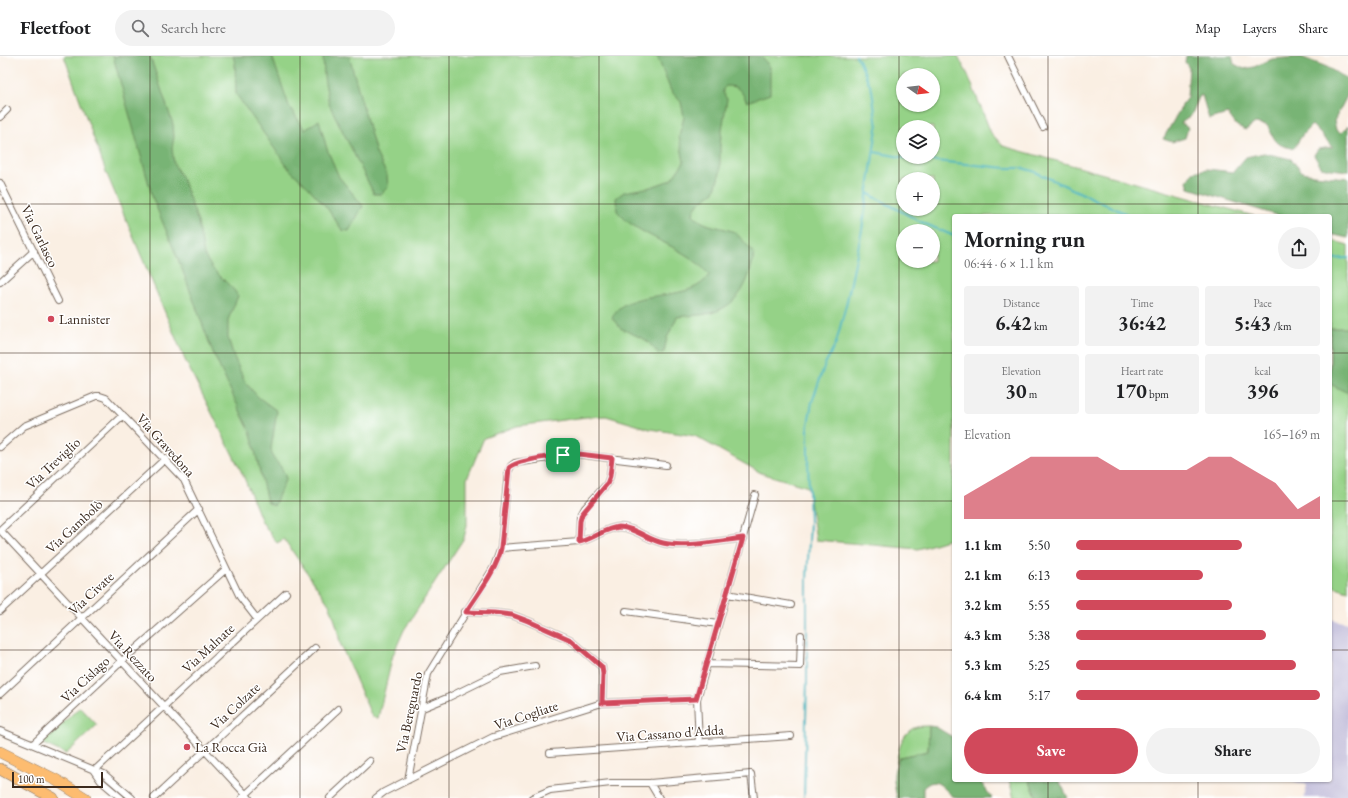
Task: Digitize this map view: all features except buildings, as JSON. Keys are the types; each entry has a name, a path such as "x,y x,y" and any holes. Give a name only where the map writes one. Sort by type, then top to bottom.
{"highway":[{"path":"0,752 56,780 85,798"},
{"path":"0,769 53,798"}],"street":[{"path":"1008,56 1043,127"},
{"path":"0,117 7,110"},
{"name":"Via Garlasco","path":"0,183 58,301"},
{"path":"0,200 6,195"},
{"path":"0,282 34,251"},
{"name":"Via Gravedona","path":"0,447 24,426 98,396 106,398 184,480 240,597 257,619"},
{"name":"Via Treviglio","path":"0,530 123,415"},
{"name":"Via Bereguardo","path":"408,780 420,709 429,672 496,564 501,548 508,472 511,466 515,463 579,454 666,465"},
{"path":"579,542 580,521 582,514 607,484 610,476 612,458"},
{"name":"Via Gambolò","path":"0,612 165,459"},
{"path":"699,743 696,699 755,495"},
{"name":"Via Civate","path":"0,694 199,509"},
{"path":"501,548 579,542 587,540 610,529 621,527 652,540 666,544 686,544 743,538"},
{"name":"Via Rezzato","path":"0,530 164,706 246,797"},
{"name":"Via Cislago","path":"33,744 122,661 226,570"},
{"name":"Via Malnate","path":"94,771 286,593"},
{"path":"727,594 791,605"},
{"path":"626,611 718,624"},
{"path":"466,612 512,615 571,640 602,667 602,703"},
{"path":"706,664 800,666 801,635"},
{"name":"Via Colzate","path":"154,798 315,648"},
{"path":"420,709 447,698 500,672 535,666"},
{"name":"Via Cogliate","path":"376,798 384,792 493,737 602,703 696,699"},
{"path":"246,797 338,709"},
{"path":"0,731 105,775 132,798"},
{"name":"Via Cassano d'Adda","path":"550,753 791,736"},
{"path":"330,798 370,761"},
{"path":"94,771 113,795 121,798"},
{"path":"532,798 550,790 614,783 650,783 751,774 754,798"},
{"path":"650,783 658,798"}],"shaded area":[{"path":"1332,619 1348,623 1348,798 1304,798 1307,785 1296,782 1332,782"}],"green space":[{"path":"64,56 958,56 968,75 991,133 1003,146 1247,214 952,214 952,539 918,549 816,540 808,487 761,473 695,436 650,429 606,416 586,417 517,426 484,438 467,479 467,525 464,538 404,630 393,655 378,718 372,717 340,643 337,627 330,606 284,539 277,543 262,522 243,475 185,360 106,172"},
{"path":"113,56 150,56 173,124 174,137 172,148 174,164 182,178 198,222 204,255 212,268 238,296 228,320 228,338 234,357 245,382 258,397 277,411 271,449 273,458 281,467 286,478 274,506 267,502 251,434 213,353 182,269 153,199"},
{"path":"233,56 272,56 289,106 305,130 319,120 327,149 339,177 363,206 349,231 342,230 327,208 289,169 236,94 235,63"},
{"path":"323,56 349,56 376,153 387,175 388,187 381,194 374,194 329,104 324,77"},
{"path":"657,56 761,56 770,67 770,94 747,102 740,90 737,88 726,86 723,89 723,93 727,99 720,143 720,173 714,192 700,202 693,214 706,224 732,231 740,238 754,253 750,273 742,290 736,298 721,309 707,314 677,317 667,338 664,352 659,354 646,340 620,328 612,318 615,313 619,308 629,302 691,289 701,283 709,275 702,267 683,253 641,230 627,221 617,211 616,198 624,192 651,187 671,180 684,162 679,136 684,117 681,102 671,91"},
{"path":"1186,56 1232,56 1234,64 1244,69 1254,67 1272,59 1301,57 1327,67 1348,80 1347,96 1334,121 1336,130 1341,133 1348,126 1348,171 1321,167 1314,155 1318,149 1333,147 1312,125 1303,134 1294,148 1283,146 1274,139 1267,125 1255,123 1246,130 1237,126 1228,114 1209,119 1202,95 1199,97 1191,116 1181,123 1188,128 1185,138 1172,142 1163,139 1187,97 1189,68 1185,62"},
{"path":"1264,153 1291,159 1301,171 1313,175 1348,178 1348,238 1332,234 1332,214 1273,214 1189,188 1187,181 1193,172 1207,169 1233,172 1246,157"},
{"path":"1332,241 1348,245 1348,591 1332,586"},
{"path":"1332,328 1348,328 1348,393 1332,385"},
{"path":"80,707 97,725 66,754 41,743"},
{"path":"929,726 928,751 900,757 896,764 902,742 907,733 917,727"},
{"path":"929,726 936,727 952,737 952,782 980,782 992,798 957,798 952,796 937,783 933,782 923,788 923,798 897,798 894,772 900,757 928,751"},
{"path":"1010,782 1030,782 1037,798 1014,798"},
{"path":"1030,782 1060,782 1068,798 1037,798"}],"waterway":[{"path":"804,798 807,679 807,580 810,522 808,425 812,402 825,364 836,343 847,301 862,230 877,128 872,90 856,56"},
{"path":"874,152 906,158 1006,168 1022,168 1033,171 1127,214"},
{"path":"867,193 921,222 952,235"},
{"path":"1332,259 1348,258"}],"place":[{"name":"Lannister","path":"51,319"},
{"name":"La Rocca Già","path":"187,747"}],"route":[{"path":"579,454 612,458 610,476 607,484 585,508 582,514 580,521 579,542 587,540 610,529 621,527 652,540 666,544 686,544 743,538 696,699 602,703 602,667 571,640 512,615 466,612 494,567 501,548 509,468 515,463 563,455 579,454"}]}
